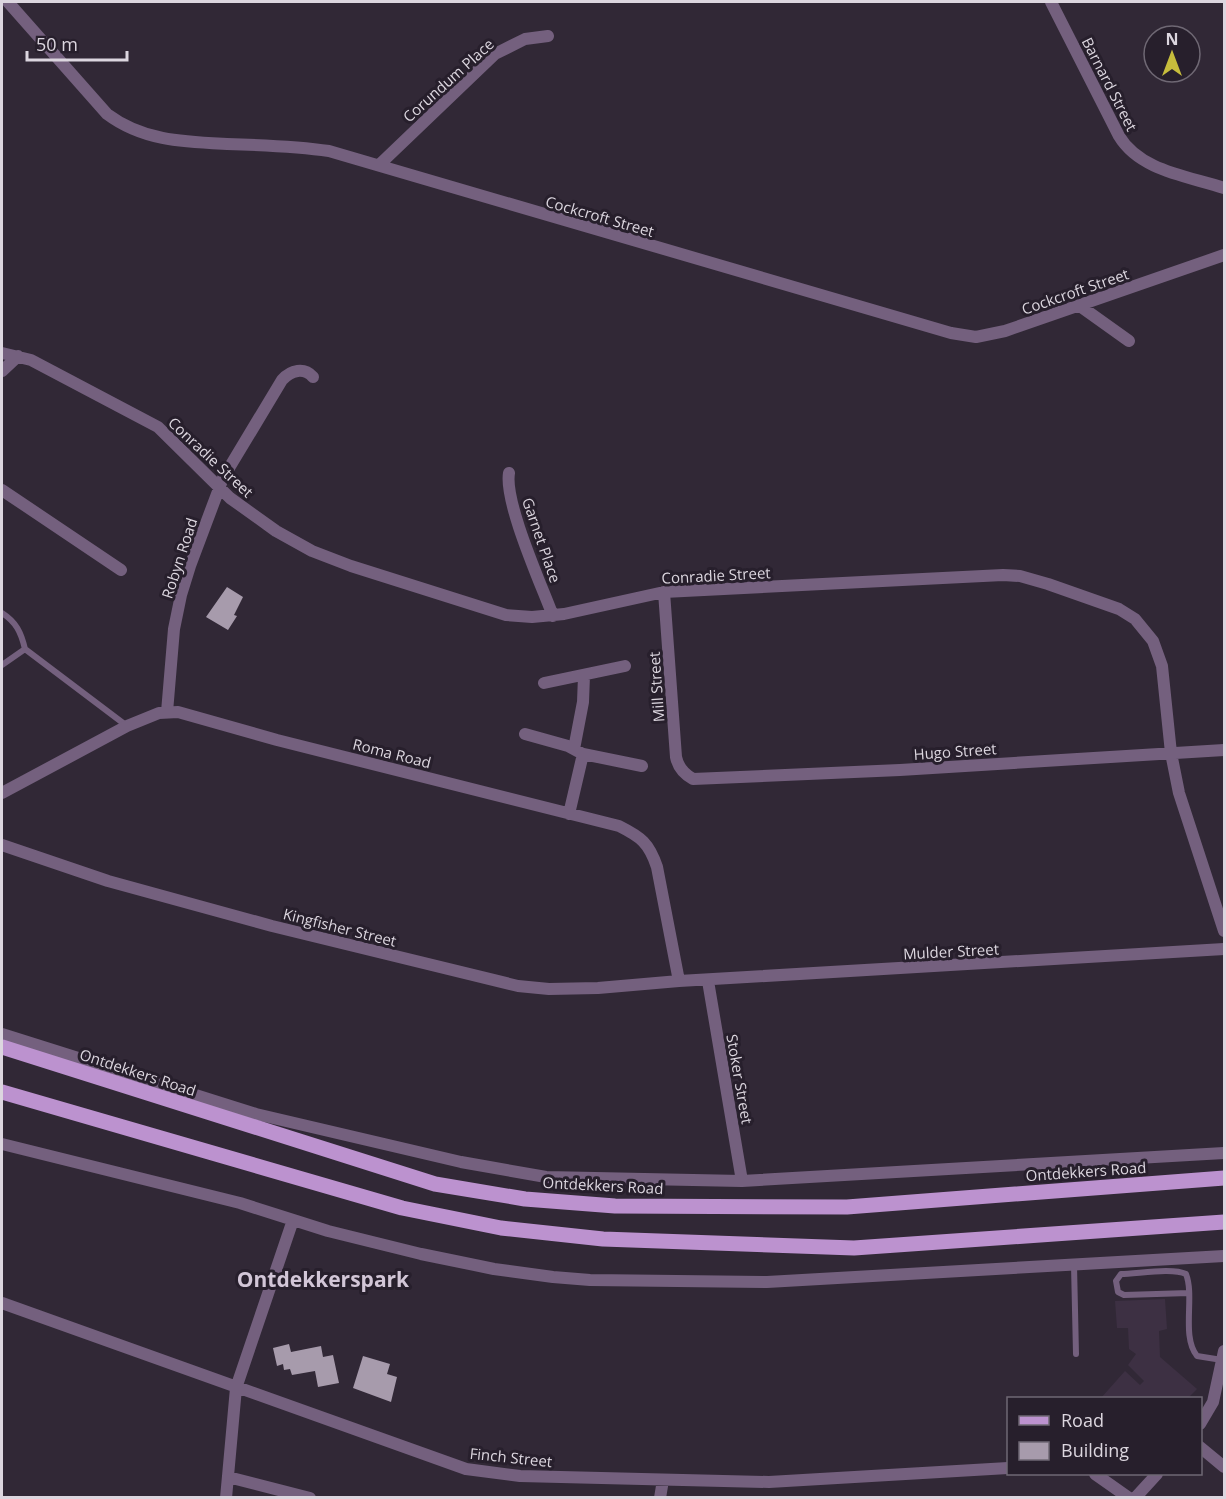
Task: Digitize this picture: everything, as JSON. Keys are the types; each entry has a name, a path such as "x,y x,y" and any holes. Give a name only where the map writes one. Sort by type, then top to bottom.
{"main road":[{"name":"Ontdekkers Road","path":"2,1047 435,1184 525,1199 615,1206 848,1207 1224,1178"},
{"path":"2,1092 402,1208 501,1228 603,1239 855,1248 1224,1222"}],"street":[{"name":"Cockcroft Street","path":"8,2 94,102 127,127 149,136 172,141 304,147 329,151 951,333 976,337 990,335 1224,255"},
{"name":"Barnard Street","path":"1051,2 1128,150 1149,164 1224,188"},
{"name":"Corundum Place","path":"379,165 495,54 525,39 548,36"},
{"path":"1080,306 1129,341"},
{"name":"Conradie Street","path":"2,353 31,360 158,427 220,488 253,516 327,558 494,612 520,617 553,616 664,592 1003,575 1020,576 1048,584 1119,609 1135,619 1153,641 1162,666 1171,753 1179,793 1224,931"},
{"path":"2,371 18,356"},
{"name":"Robyn Road","path":"166,712 174,629 181,595 223,478 282,380 286,376 303,370 313,377"},
{"name":"Garnet Place","path":"509,473 508,481 513,505 553,616"},
{"path":"2,490 121,570"},
{"name":"Mill Street","path":"664,592 676,757 678,765 687,776"},
{"path":"544,683 625,666"},
{"path":"569,814 578,751 584,676"},
{"name":"Roma Road","path":"2,793 127,726 166,712 178,712 277,740 619,826 636,835 652,852 657,867 679,981"},
{"path":"525,734 578,751 642,766"},
{"name":"Hugo Street","path":"687,776 693,779 704,779 900,770 1224,750"},
{"name":"Kingfisher Street","path":"2,845 108,881 272,926 518,986 549,989 598,988 679,981"},
{"name":"Mulder Street","path":"679,981 1224,949"},
{"name":"Stoker Street","path":"708,981 742,1181"},
{"name":"Ontdekkers Road","path":"2,1034 256,1114 461,1162 546,1177 742,1181 1224,1153"},
{"path":"2,1144 240,1203 328,1232 467,1264 529,1275 590,1280 766,1282 1224,1256"},
{"path":"226,1497 236,1388 292,1220"},
{"name":"Finch Street","path":"2,1304 466,1469 482,1472 530,1476 769,1482 1007,1468"},
{"path":"1202,1420 1213,1401 1224,1356"},
{"path":"1202,1449 1224,1467"},
{"path":"1098,1475 1129,1497"},
{"path":"1135,1497 1155,1475"},
{"path":"228,1477 310,1497"},
{"path":"660,1497 663,1480"}],"lane":[{"path":"2,613 21,633 25,649 127,726"},
{"path":"2,665 25,649"},
{"path":"1074,1264 1076,1354"},
{"path":"1189,1293 1124,1295 1118,1293 1116,1281 1121,1274 1181,1272 1187,1276 1189,1293 1190,1335 1193,1351 1197,1356 1224,1356"}],"shaded area":[{"path":"1165,1299 1167,1329 1159,1331 1160,1357 1197,1389 1189,1397 1102,1397 1125,1371 1140,1385 1144,1381 1128,1365 1136,1354 1129,1349 1128,1328 1117,1328 1115,1301"}],"building":[{"path":"227,587 243,597 234,615 237,616 228,630 206,617"},
{"path":"289,1344 291,1352 321,1346 323,1357 333,1355 339,1383 318,1387 315,1371 292,1375 290,1369 284,1370 283,1364 277,1366 273,1348"},
{"path":"363,1356 390,1364 387,1374 397,1377 391,1402 353,1388"}],"district":[{"name":"Ontdekkerspark","path":"323,1279"}]}
